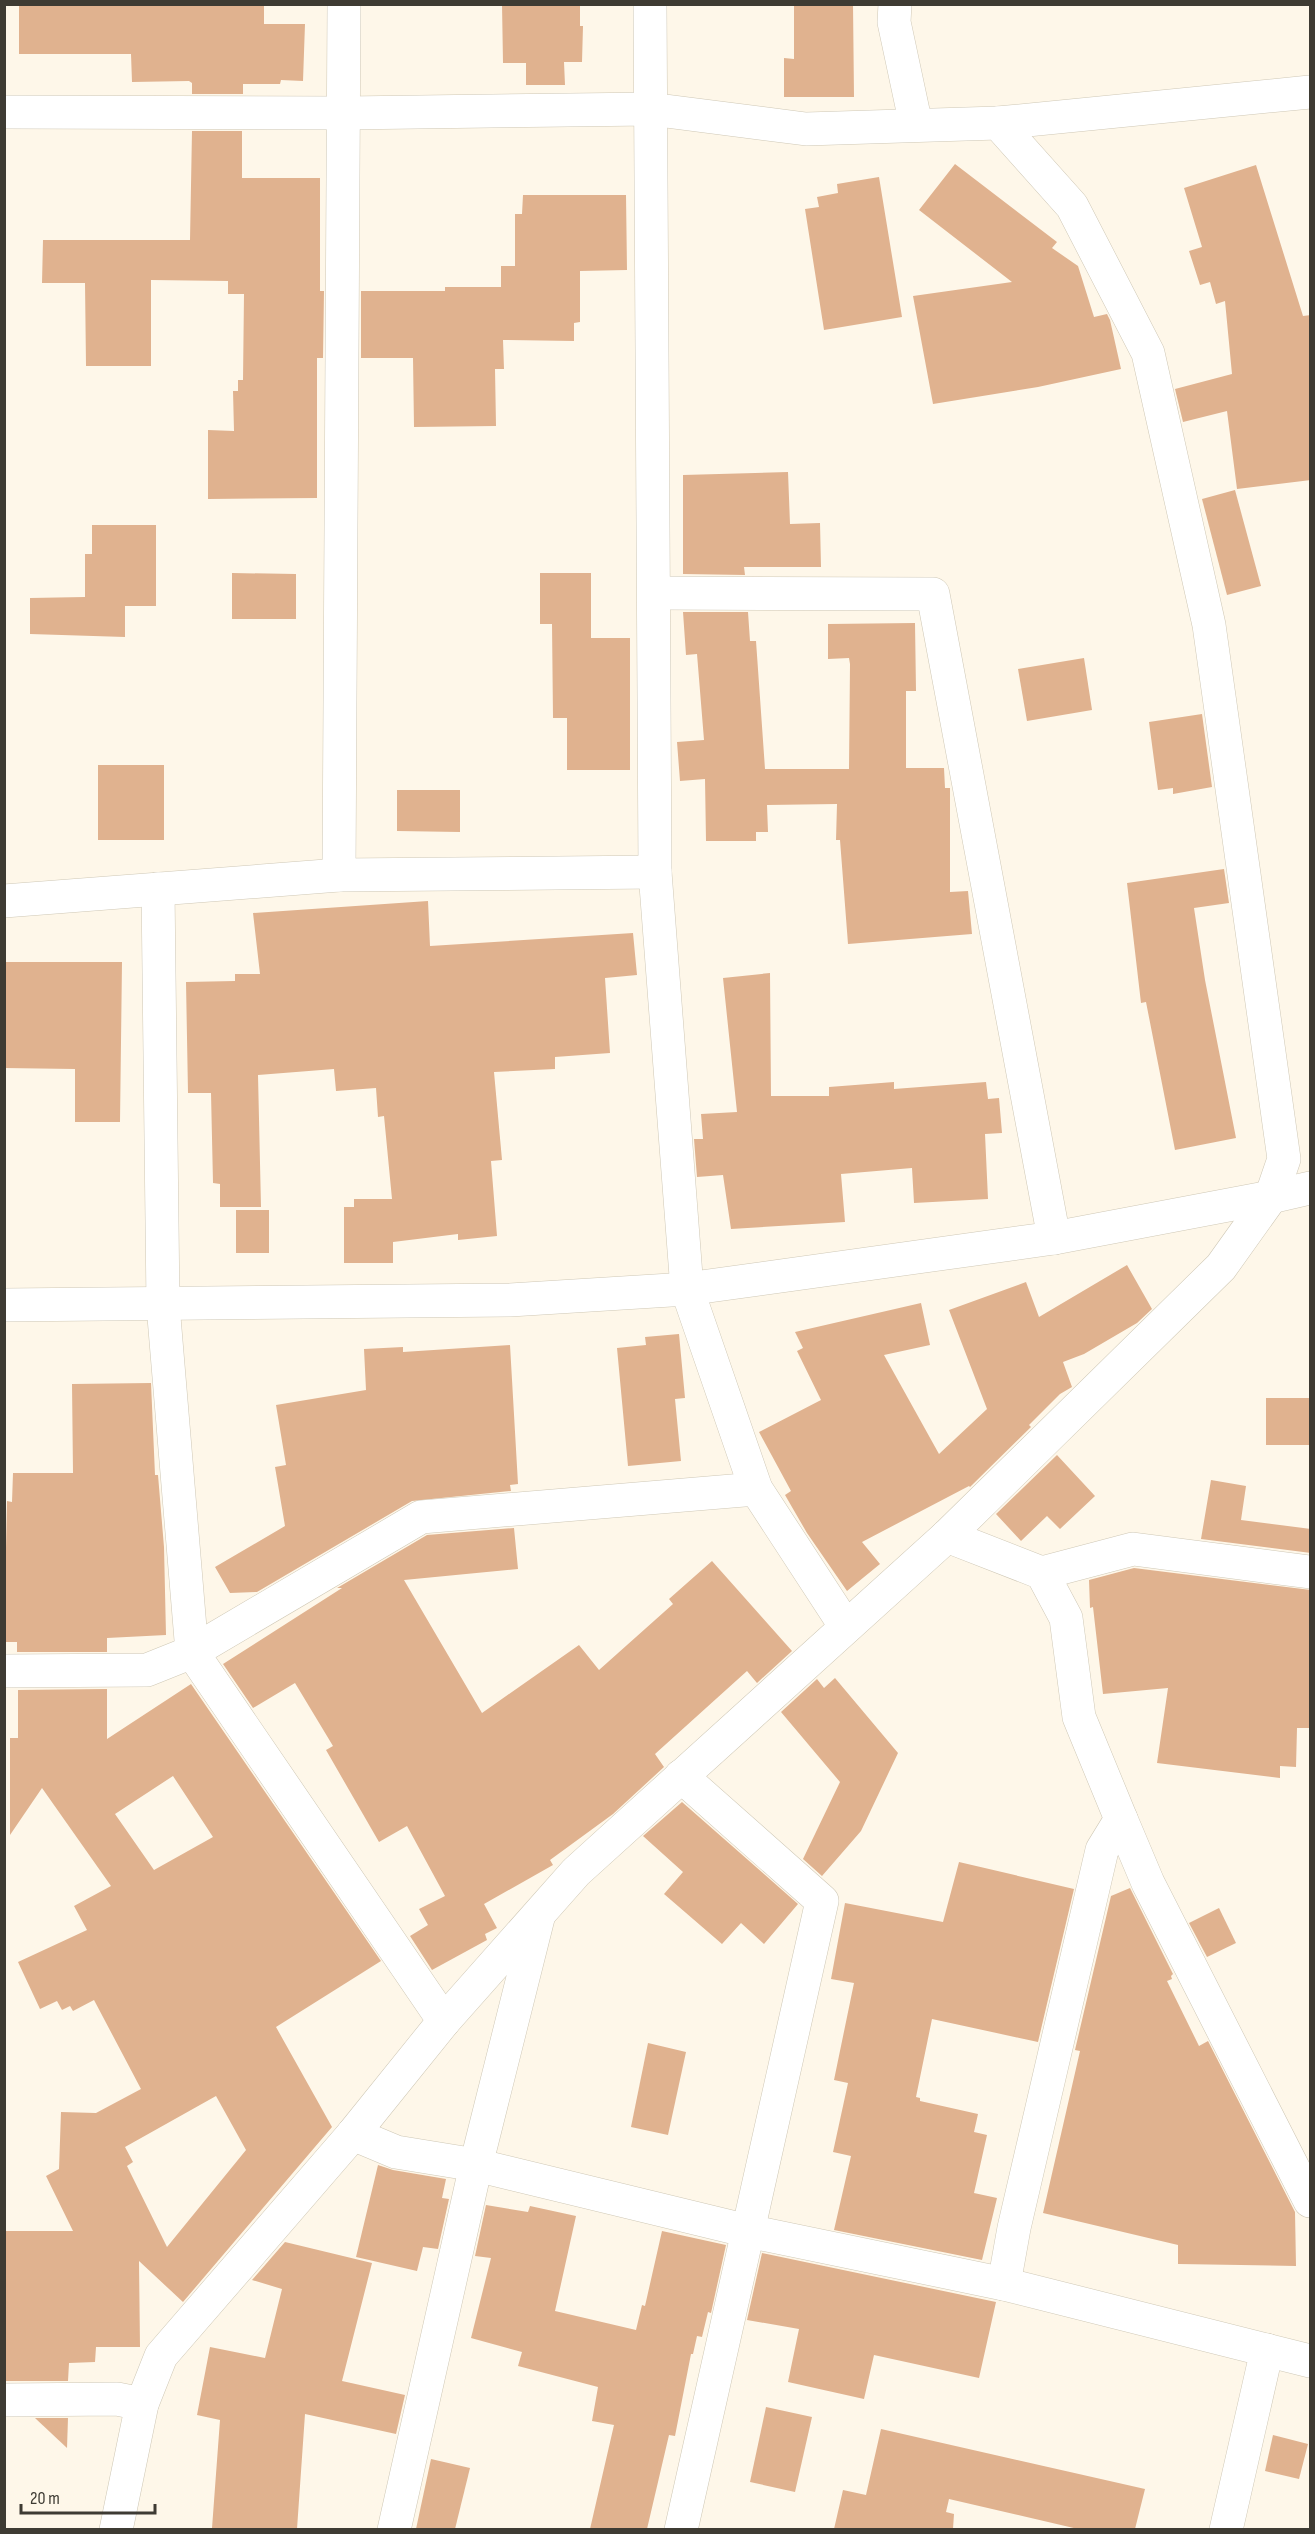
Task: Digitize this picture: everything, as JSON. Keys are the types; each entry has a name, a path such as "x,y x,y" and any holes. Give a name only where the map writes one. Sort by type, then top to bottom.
{"street":[{"path":"339,875 346,113 344,4"},
{"path":"650,4 655,872 687,1288 756,1489 846,1627"},
{"path":"895,4 894,22 916,125"},
{"path":"4,112 346,113 650,109 806,129 998,123 1311,92"},
{"path":"116,2529 142,2404 161,2356 353,2133 444,2021 576,1872 947,1536 1221,1267 1271,1197 1284,1159 1209,625 1148,353 1072,206 998,123"},
{"path":"655,593 933,594 1054,1238"},
{"path":"4,901 339,875 655,872"},
{"path":"158,889 163,1305 192,1652 444,2021"},
{"path":"4,1305 510,1300 687,1288 1054,1238 1311,1188"},
{"path":"4,1671 147,1670 192,1652 421,1517 756,1489"},
{"path":"947,1536 1041,1573 1133,1549 1311,1572"},
{"path":"1041,1573 1066,1618 1079,1717 1148,1883 1311,2201"},
{"path":"681,1776 822,1901 681,2529"},
{"path":"1004,2284 1014,2228 1102,1850 1121,1819"},
{"path":"394,2529 476,2165 540,1913"},
{"path":"353,2133 396,2152 476,2165 748,2231 1004,2284 1311,2361"},
{"path":"1226,2529 1267,2350"},
{"path":"4,2400 117,2399 142,2404"}],"building":[{"path":"19,4 264,4 264,24 305,24 303,81 281,80 280,84 243,84 243,94 192,94 192,83 189,81 132,82 131,54 19,54"},
{"path":"502,4 580,6 580,26 583,26 582,62 564,62 565,85 526,85 526,63 503,63"},
{"path":"794,4 853,4 854,97 784,97 784,58 794,59"},
{"path":"192,131 242,131 242,178 320,178 320,291 324,291 323,358 317,358 317,498 208,499 208,430 234,431 233,391 238,391 238,380 243,380 244,294 228,294 228,281 151,280 151,366 86,366 85,283 42,283 43,240 190,240"},
{"path":"955,164 1057,242 1052,248 1078,266 1094,317 1107,314 1110,320 1121,369 1038,387 933,404 913,296 1012,282 919,210"},
{"path":"1256,165 1303,316 1311,315 1311,480 1237,489 1227,411 1183,422 1175,389 1232,374 1225,301 1216,304 1210,282 1200,285 1189,251 1202,247 1184,188"},
{"path":"879,177 902,317 824,330 805,209 819,207 817,197 838,193 837,184"},
{"path":"523,195 626,195 627,270 580,271 580,322 574,323 574,341 503,340 504,369 495,369 496,426 414,427 413,358 361,358 361,291 445,291 445,287 501,287 501,266 515,266 515,214 522,214"},
{"path":"788,472 790,524 820,523 821,567 744,567 745,575 683,574 683,475"},
{"path":"1235,490 1261,586 1227,595 1202,499"},
{"path":"92,525 156,525 156,606 125,606 125,637 30,634 30,598 85,597 85,554 92,554"},
{"path":"232,573 296,574 296,619 232,619"},
{"path":"540,573 591,573 591,638 630,638 630,770 567,770 567,718 553,718 552,624 540,624"},
{"path":"683,612 748,612 750,641 756,641 765,769 849,769 850,664 849,658 828,659 828,624 915,623 916,691 906,691 906,768 944,768 945,788 950,788 950,892 968,891 972,934 848,944 840,840 836,840 837,804 767,805 768,832 756,832 756,841 706,841 705,779 680,781 677,742 704,740 697,654 686,655"},
{"path":"1084,658 1092,710 1027,721 1018,669"},
{"path":"1202,714 1212,787 1173,794 1173,788 1158,790 1149,722"},
{"path":"98,765 164,765 164,840 98,840"},
{"path":"397,790 460,790 460,832 397,831"},
{"path":"1224,869 1229,903 1194,908 1205,980 1236,1138 1175,1150 1146,1002 1141,1003 1127,883"},
{"path":"428,901 430,946 633,933 637,975 605,978 610,1053 555,1057 555,1069 494,1072 502,1160 491,1161 497,1236 458,1240 458,1234 393,1242 393,1263 344,1263 344,1207 354,1207 354,1199 392,1199 384,1116 378,1117 376,1088 336,1091 334,1069 258,1075 261,1207 220,1207 220,1184 213,1183 211,1093 188,1093 186,982 235,981 235,974 260,974 253,913"},
{"path":"4,962 122,962 120,1122 75,1122 75,1069 4,1068"},
{"path":"770,973 771,1096 829,1096 829,1087 894,1082 894,1089 986,1082 988,1099 999,1098 1002,1133 985,1134 988,1199 914,1203 912,1168 841,1174 845,1222 731,1229 723,1175 697,1177 694,1139 703,1139 701,1114 737,1112 723,978"},
{"path":"236,1210 269,1210 269,1253 236,1253"},
{"path":"1127,1265 1152,1309 1137,1323 1084,1354 1063,1362 1072,1387 1060,1394 1029,1425 1031,1427 970,1487 862,1542 880,1564 847,1591 807,1533 785,1495 791,1491 759,1432 821,1400 797,1351 803,1348 795,1332 921,1303 930,1345 884,1355 939,1454 987,1409 949,1310 1026,1282 1039,1317"},
{"path":"679,1334 685,1398 675,1399 681,1461 628,1466 617,1348 646,1345 645,1337"},
{"path":"510,1345 518,1484 510,1485 511,1491 412,1501 257,1592 230,1593 215,1567 285,1526 275,1467 286,1465 276,1405 366,1390 364,1349 403,1347 403,1352"},
{"path":"151,1383 155,1475 158,1475 164,1547 166,1635 107,1638 107,1652 17,1652 17,1642 4,1642 7,1501 12,1502 13,1473 73,1473 72,1384"},
{"path":"1266,1398 1311,1398 1311,1445 1266,1445"},
{"path":"1057,1455 1095,1496 1060,1529 1047,1516 1021,1541 996,1514"},
{"path":"1211,1480 1246,1486 1241,1520 1311,1529 1311,1553 1201,1539"},
{"path":"514,1528 518,1569 404,1580 482,1713 579,1645 599,1670 673,1604 669,1599 712,1561 792,1651 757,1683 747,1671 655,1754 664,1767 613,1814 550,1860 553,1865 484,1904 497,1928 485,1934 487,1940 432,1970 410,1936 428,1925 419,1909 445,1896 407,1826 379,1842 326,1750 333,1746 295,1683 253,1708 223,1664 342,1588 337,1588 427,1535"},
{"path":"1134,1568 1311,1590 1311,1728 1297,1728 1296,1767 1280,1766 1280,1778 1157,1763 1168,1688 1103,1694 1093,1607 1090,1608 1089,1580"},
{"path":"835,1678 898,1753 861,1831 822,1876 803,1859 840,1782 781,1712 817,1679 824,1688"},
{"path":"191,1684 381,1961 276,2027 332,2127 183,2302 139,2261 140,2347 96,2347 95,2362 69,2363 68,2381 4,2381 4,2231 73,2231 46,2176 59,2169 61,2112 96,2113 141,2089 94,2000 73,2011 70,2006 62,2010 57,2001 40,2009 18,1962 87,1930 74,1906 111,1886 42,1788 10,1835 10,1738 18,1738 18,1690 107,1689 107,1739","holes":["173,1776 213,1837 154,1870 115,1814","216,2096 246,2150 167,2247 127,2166 133,2162 125,2147"]},
{"path":"682,1802 798,1904 764,1944 741,1923 722,1944 664,1894 683,1872 643,1836"},
{"path":"959,1862 1074,1889 1038,2042 932,2019 916,2097 920,2098 920,2101 978,2114 974,2132 987,2135 974,2193 997,2198 982,2260 834,2230 851,2156 833,2152 848,2083 834,2080 854,1983 831,1979 845,1903 943,1922"},
{"path":"1130,1888 1173,1974 1172,1979 1167,1981 1199,2046 1208,2041 1295,2212 1296,2266 1178,2264 1178,2245 1043,2213 1080,2051 1075,2050 1111,1896"},
{"path":"1219,1908 1236,1943 1207,1957 1189,1923"},
{"path":"648,2043 686,2052 668,2135 631,2127"},
{"path":"378,2165 393,2170 446,2179 442,2198 449,2199 438,2249 423,2247 417,2271 356,2257"},
{"path":"486,2205 528,2212 530,2206 576,2216 555,2311 636,2330 642,2305 645,2306 662,2231 726,2245 711,2313 708,2312 702,2337 697,2336 693,2354 691,2354 675,2436 669,2435 647,2529 590,2529 614,2425 592,2421 598,2387 518,2366 522,2352 471,2338 491,2258 475,2256"},
{"path":"285,2242 372,2263 342,2381 405,2395 396,2434 305,2414 297,2529 212,2528 220,2420 197,2415 210,2347 265,2358 282,2289 252,2280"},
{"path":"762,2253 996,2302 979,2378 874,2355 864,2399 788,2382 799,2329 747,2320"},
{"path":"766,2407 812,2417 795,2492 750,2482"},
{"path":"35,2418 68,2418 67,2448"},
{"path":"881,2429 1145,2489 1135,2529 1078,2529 949,2499 946,2512 954,2514 953,2529 834,2529 843,2490 866,2495"},
{"path":"1273,2435 1308,2444 1299,2479 1265,2471"},
{"path":"431,2459 470,2468 455,2529 416,2529"}]}
